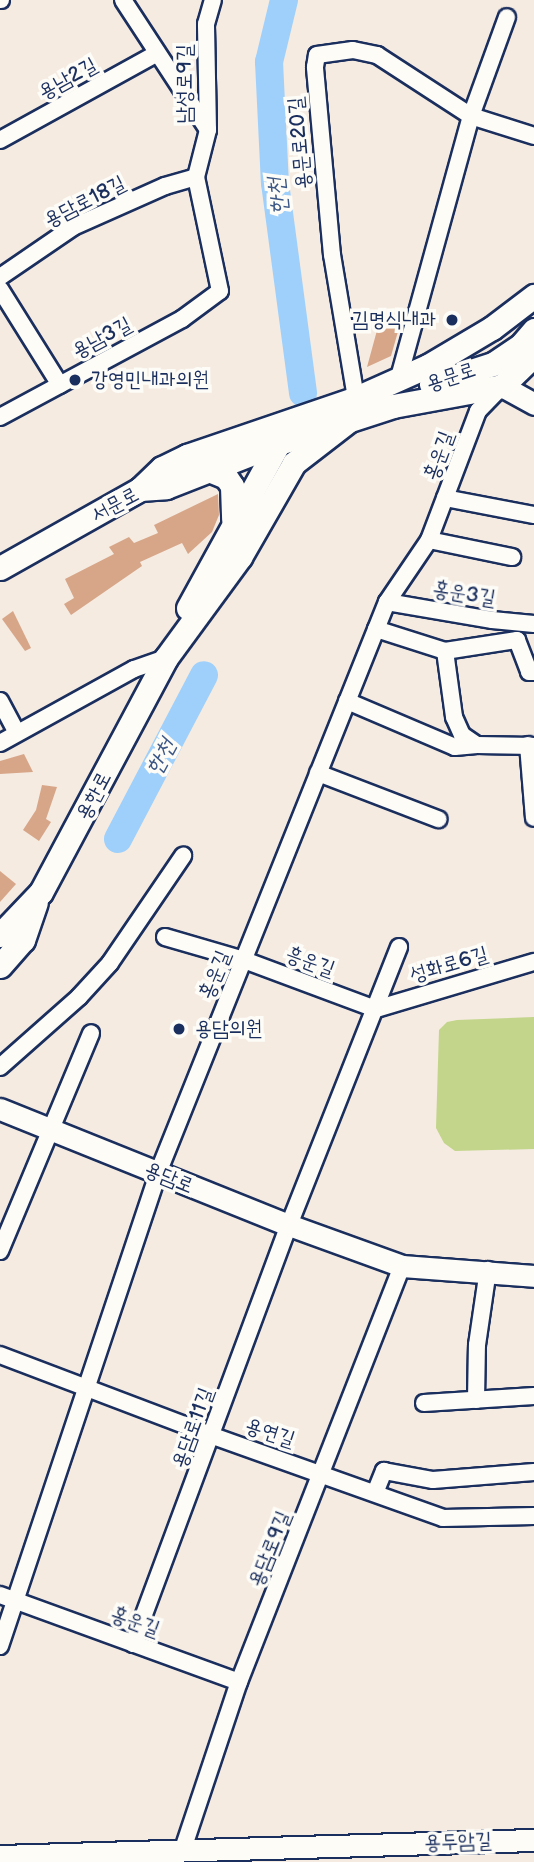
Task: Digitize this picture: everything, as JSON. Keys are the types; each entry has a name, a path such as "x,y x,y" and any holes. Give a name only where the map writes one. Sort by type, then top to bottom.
{"main road":[{"path":"276,444 354,409 397,381 482,334 534,296"},
{"name":"용문로","path":"354,409 391,395 464,375 508,355 534,330"},
{"name":"용문로","path":"502,386 534,355"},
{"name":"용문로","path":"354,409 502,386 534,370"},
{"path":"140,489 162,468 187,456 327,408 354,409"},
{"name":"용한로","path":"0,935 40,892 170,652 191,600 276,444 294,428 311,422 327,408"},
{"name":"용한로","path":"170,652 240,557 294,463 354,409"},
{"name":"서문로","path":"3,560 140,489 166,487 276,444"},
{"path":"209,470 226,477 232,486 234,521 247,514 218,585"},
{"path":"0,966 23,940 40,892"}],"street":[{"path":"123,0 208,130"},
{"name":"남성로9길","path":"213,0 206,24 208,130 196,177 220,291"},
{"path":"397,381 471,116 507,17"},
{"name":"용문로20길","path":"354,409 332,255 314,67 317,55 329,51 353,50 377,55 471,116 534,136"},
{"name":"용남2길","path":"0,140 156,54"},
{"name":"용담로18길","path":"0,277 73,227 165,186 196,177"},
{"path":"0,289 60,385"},
{"name":"용남3길","path":"0,417 182,318 220,291"},
{"path":"502,386 534,404"},
{"name":"홍운길","path":"0,1646 17,1602 85,1387 158,1173 387,602 429,540 478,411 502,386"},
{"path":"446,498 534,516"},
{"path":"429,540 512,557"},
{"name":"홍운3길","path":"387,602 492,620 534,624"},
{"path":"376,629 445,651 517,640 529,673 534,672"},
{"path":"445,651 454,717 462,735 477,745"},
{"path":"0,743 170,652"},
{"path":"0,701 17,733"},
{"path":"347,701 456,747 531,746 534,818"},
{"path":"318,773 438,819"},
{"path":"0,1067 79,997 110,963 184,856"},
{"name":"흥운길","path":"165,937 244,960 376,1009"},
{"path":"289,1225 399,947"},
{"name":"성화로6길","path":"376,1009 534,962"},
{"path":"0,1251 91,1034"},
{"name":"용담로","path":"0,1108 289,1225 402,1266 488,1270 534,1276"},
{"name":"용담로11길","path":"134,1644 289,1225"},
{"name":"용담로9길","path":"183,1849 239,1682 402,1266"},
{"path":"476,1400 477,1345 488,1270"},
{"name":"용연길","path":"0,1355 213,1436 443,1518 534,1517"},
{"path":"424,1403 534,1396"},
{"path":"375,1493 384,1471 433,1480 534,1472"},
{"name":"홍운길","path":"0,1595 239,1682"},
{"name":"용두암길","path":"0,1856 534,1840"}],"green space":[{"path":"534,1017 534,1149 455,1151 444,1143 436,1128 439,1030 447,1022 457,1020"}],"building":[{"path":"390,312 403,314 391,356 367,367 379,323"},
{"path":"218,494 219,515 212,532 188,554 182,543 140,562 142,566 71,615 64,604 74,598 65,579 114,554 109,547 129,537 134,543 158,533 154,525"},
{"path":"13,611 31,648 25,651 2,619"},
{"path":"24,754 33,772 0,774 0,761"},
{"path":"42,785 57,787 46,819 51,822 39,841 23,830 36,810"},
{"path":"0,871 16,884 0,902"}],"waterway":[{"name":"한천","path":"284,0 269,62 275,183 303,393"},
{"name":"한천","path":"118,839 204,675"}],"place":[{"name":"김명식내과","path":"452,320"},
{"name":"강영민내과의원","path":"75,380"},
{"name":"용담의원","path":"179,1029"}]}
